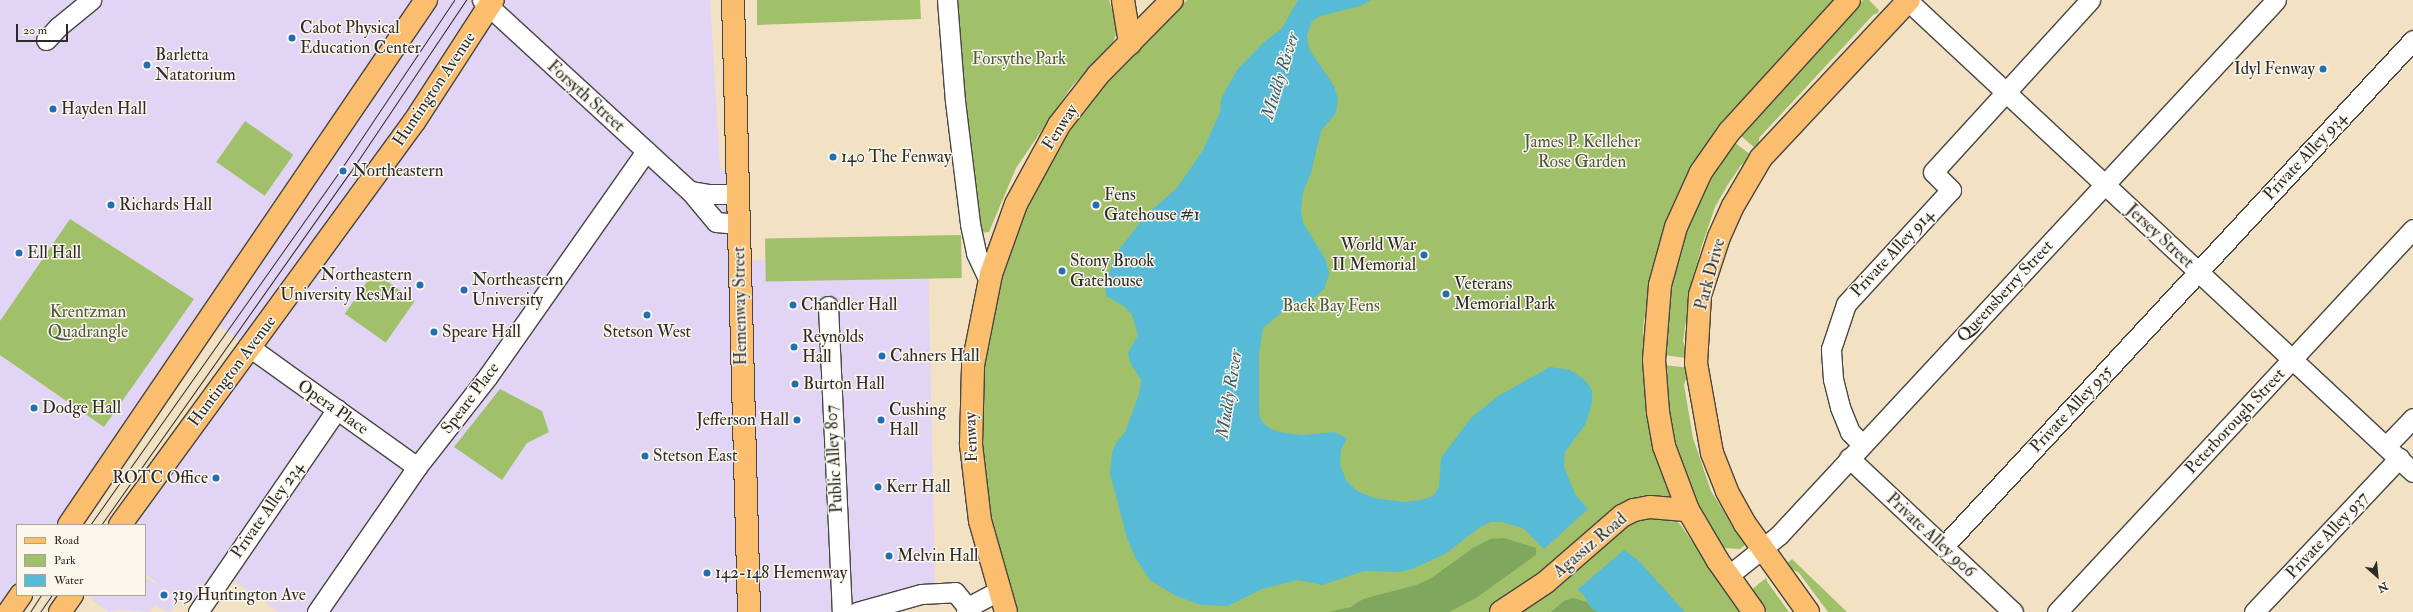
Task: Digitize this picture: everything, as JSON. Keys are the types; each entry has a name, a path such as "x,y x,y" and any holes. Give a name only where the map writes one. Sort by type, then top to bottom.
{"main road":[{"path":"70,524 426,0"},
{"name":"Hemenway Street","path":"733,0 748,612"},
{"path":"1123,0 1130,43"},
{"name":"Fenway","path":"1006,612 998,591 980,521 970,432 973,365 989,281 1012,214 1041,155 1078,99 1172,0"},
{"path":"1754,612 1728,576 1688,510 1676,483 1663,441 1654,360 1660,286 1676,227 1701,172 1729,132 1849,0"},
{"name":"Park Drive","path":"1808,612 1762,550 1727,491 1712,453 1704,420 1696,363 1700,295 1719,237 1733,206 1761,158 1908,0"},
{"name":"Huntington Avenue","path":"121,524 248,346 266,327 414,122 488,2"},
{"name":"Agassiz Road","path":"1501,612 1546,582 1628,512 1650,507 1688,510"},
{"path":"9,612 20,596"},
{"path":"60,612 71,596"}],"street":[{"path":"46,40 58,27 91,0"},
{"path":"947,0 955,101 970,224 976,253 989,281"},
{"name":"Jersey Street","path":"1908,0 2291,360 2393,452 2413,472"},
{"path":"2006,93 2090,0"},
{"name":"Queensberry Street","path":"1728,576 1779,535 2276,0"},
{"name":"Forsyth Street","path":"488,2 690,191 716,222 738,224"},
{"name":"Private Alley 934","path":"2198,272 2413,40"},
{"name":"Private Alley 914","path":"1862,444 1850,432 1840,407 1833,379 1831,349 1846,304 1951,190 1934,172 2006,93"},
{"name":"Speare Place","path":"317,612 417,467 488,376 646,151"},
{"path":"690,191 708,194 738,194"},
{"name":"Peterborough Street","path":"2057,612 2413,229"},
{"name":"Private Alley 935","path":"1944,546 2198,272"},
{"name":"Public Alley 807","path":"828,306 842,612"},
{"name":"Opera Place","path":"248,346 417,467"},
{"name":"Private Alley 234","path":"198,612 337,409"},
{"name":"Private Alley 937","path":"2254,612 2393,452 2413,418"},
{"name":"Private Alley 906","path":"1849,458 2013,612"},
{"path":"857,612 921,594 948,592 955,592 967,610 998,591"}],"shaded area":[{"name":"Northeastern University","path":"0,0 710,0 720,168 737,178 740,261 928,255 935,589 856,612 279,612 218,570 192,605 183,599 169,612 158,607 156,603 149,612 118,610 109,612 91,599 93,596 146,596 146,578 155,584 157,582 146,575 146,524 121,524 248,346 210,319 70,524 16,524 16,596 0,612"}],"green space":[{"path":"757,0 920,0 921,19 757,25"},
{"name":"Forsythe Park","path":"957,0 1109,0 1118,28 1112,46 1072,86 1016,168 989,232 980,233 955,15"},
{"name":"Back Bay Fens","path":"1187,0 1836,0 1716,129 1691,169 1668,219 1652,272 1643,327 1648,407 1672,495 1669,500 1489,612 1016,612 988,517 982,465 979,387 993,302 1025,210 1056,150 1098,93"},
{"path":"1863,0 1869,0 1879,10 1878,13 1873,15 1759,138 1759,147 1755,148 1740,135"},
{"path":"245,121 293,155 265,196 216,162"},
{"path":"1734,142 1751,155 1750,159 1741,165 1715,207 1702,245 1691,286 1683,341 1688,353 1686,358 1664,355 1669,300 1683,238 1701,193"},
{"name":"Krentzman Quadrangle","path":"70,219 194,299 104,427 0,355 0,321"},
{"path":"961,235 962,278 766,281 765,238"},
{"path":"374,272 415,301 386,342 345,314"},
{"path":"1664,365 1690,368 1684,385 1693,438 1711,491 1745,545 1740,549 1724,548 1698,506 1673,435"},
{"path":"500,389 542,411 549,432 527,443 502,480 454,447"},
{"path":"1636,515 1673,519 1680,524 1741,612 1517,612"},
{"path":"1504,538 1536,548 1536,555 1476,598 1449,612 1329,612 1351,607 1363,599 1416,585 1430,579 1473,548 1490,539"},
{"path":"1792,559 1847,612 1828,612 1799,573 1785,565"},
{"path":"1766,578 1789,612 1767,612 1751,590"},
{"path":"1573,598 1587,602 1592,609 1599,612 1551,612 1564,601"}],"water":[{"name":"Muddy River","path":"1298,0 1371,0 1360,6 1320,16 1312,21 1307,36 1309,49 1334,86 1338,99 1336,113 1321,131 1311,173 1303,192 1301,209 1303,223 1326,260 1329,275 1324,289 1314,298 1285,310 1263,328 1259,355 1259,413 1262,422 1271,429 1284,433 1303,435 1334,432 1347,438 1341,450 1340,464 1346,480 1357,491 1374,498 1404,502 1421,500 1433,496 1439,487 1441,458 1470,419 1498,396 1550,367 1570,370 1586,381 1592,390 1592,404 1585,425 1565,452 1564,467 1575,494 1588,509 1544,549 1523,528 1501,522 1491,522 1479,528 1445,554 1412,569 1399,572 1364,571 1322,585 1298,580 1262,589 1228,606 1201,605 1176,596 1150,580 1135,557 1127,538 1110,473 1112,453 1116,443 1125,432 1139,394 1141,380 1130,362 1128,352 1138,335 1132,315 1125,307 1106,296 1105,286 1115,255 1145,216 1177,188 1203,150 1220,112 1221,99 1237,70 1263,43 1282,28"},
{"path":"1624,550 1638,560 1685,612 1599,612 1592,609 1583,594 1577,590"}],"tram line":[{"path":"91,524 339,172 454,0"},
{"path":"102,524 349,174 466,0"},
{"path":"30,612 40,596"},
{"path":"40,612 51,596"}],"place":[{"name":"Cabot Physical Education Center","path":"292,38"},
{"name":"Barletta Natatorium","path":"147,65"},
{"name":"Idyl Fenway","path":"2323,69"},
{"name":"Hayden Hall","path":"53,109"},
{"name":"140 The Fenway","path":"833,157"},
{"name":"Northeastern","path":"343,171"},
{"name":"Richards Hall","path":"111,205"},
{"name":"Fens Gatehouse #1","path":"1096,205"},
{"name":"Ell Hall","path":"19,253"},
{"name":"World War II Memorial","path":"1424,255"},
{"name":"Stony Brook Gatehouse","path":"1062,271"},
{"name":"Northeastern University ResMail","path":"420,285"},
{"name":"Northeastern University","path":"464,290"},
{"name":"Veterans Memorial Park","path":"1446,294"},
{"name":"Chandler Hall","path":"793,305"},
{"name":"Stetson West","path":"647,315"},
{"name":"Speare Hall","path":"434,332"},
{"name":"Reynolds Hall","path":"794,347"},
{"name":"Cahners Hall","path":"882,356"},
{"name":"Burton Hall","path":"795,384"},
{"name":"Dodge Hall","path":"34,408"},
{"name":"Jefferson Hall","path":"797,420"},
{"name":"Cushing Hall","path":"881,420"},
{"name":"Stetson East","path":"645,456"},
{"name":"ROTC Office","path":"216,478"},
{"name":"Kerr Hall","path":"878,487"},
{"name":"Melvin Hall","path":"889,556"},
{"name":"142-148 Hemenway","path":"707,573"},
{"name":"319 Huntington Ave","path":"164,595"}],"park label":[{"name":"James P. Kelleher Rose Garden","path":"1582,152"}]}
